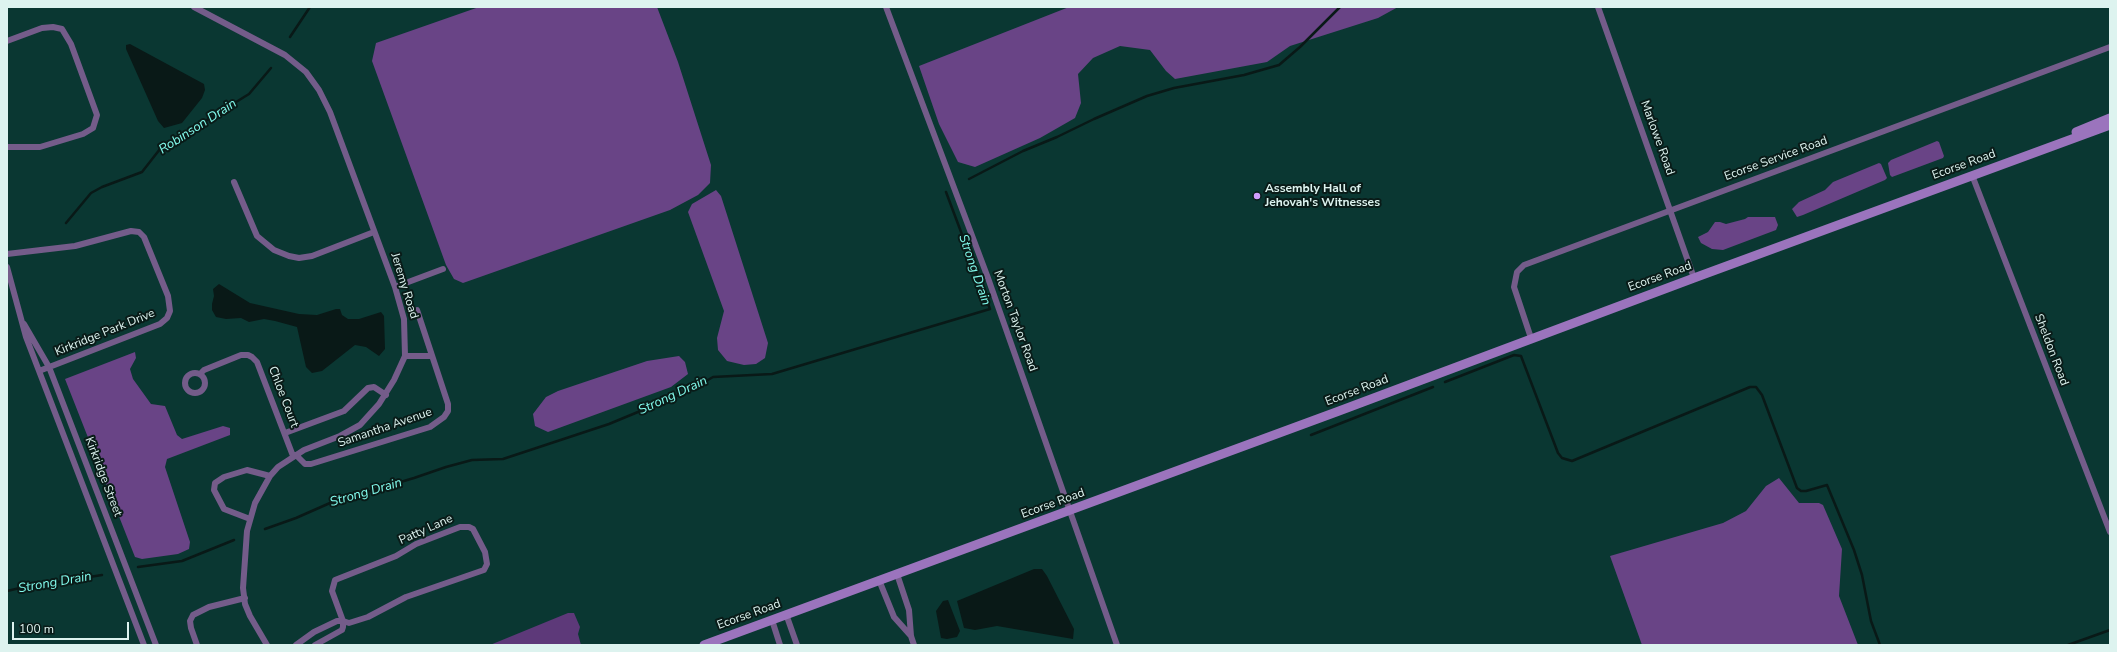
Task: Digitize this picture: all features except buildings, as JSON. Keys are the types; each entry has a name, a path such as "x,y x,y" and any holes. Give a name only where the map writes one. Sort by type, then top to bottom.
{"main road":[{"name":"Ecorse Road","path":"2018,158 2110,118"},
{"name":"Ecorse Road","path":"704,645 2110,125"}],"street":[{"name":"Jeremy Road","path":"194,7 285,55 315,83 330,112 395,287 404,319 405,356 386,395 360,425 295,455 270,476 255,503 250,519 244,562 245,598 250,616 268,645"},
{"name":"Morton Taylor Road","path":"886,7 991,286 1117,645"},
{"name":"Marlowe Road","path":"1598,7 1694,278"},
{"path":"7,41 42,28 53,27 62,29 72,44 97,115 93,128 84,134 40,147 7,147"},
{"name":"Ecorse Service Road","path":"1531,338 1514,287 1514,277 1520,267 2110,47"},
{"name":"Sheldon Road","path":"1972,175 2110,532"},
{"path":"234,182 258,236 274,250 289,256 299,258 312,256 374,232"},
{"name":"Kirkridge Park Drive","path":"7,254 75,246 131,231 139,232 144,237 168,296 170,311 167,318 160,324 39,371"},
{"name":"Kirkridge Street","path":"7,267 15,302 39,371 144,645"},
{"path":"395,287 443,269"},
{"name":"Samantha Avenue","path":"295,455 305,464 311,464 430,427 438,422 448,411 448,404 417,310"},
{"name":"Kirkridge Street","path":"22,321 49,367 156,645"},
{"name":"Chloe Court","path":"200,374 204,370 241,355 248,355 252,357 257,362 295,455"},
{"path":"405,356 432,356"},
{"path":"285,433 344,411 368,388 374,387 386,395"},
{"path":"250,519 224,509 214,490 215,483 224,477 247,470 270,476"},
{"name":"Patty Lane","path":"296,645 314,632 337,621 349,623 368,618 406,597 484,570 487,564 485,552 473,529 460,526 416,544 396,556 335,580 332,591 343,621"},
{"path":"897,574 909,610 911,636 914,645"},
{"path":"879,580 894,617 911,636"},
{"path":"197,645 190,621 194,614 209,607 245,598"},
{"path":"786,614 798,645"},
{"path":"772,620 780,645"},
{"path":"315,645 342,630 343,621"}],"shaded area":[{"path":"479,7 657,7 678,62 711,165 710,183 698,195 670,210 463,283 454,279 446,265 372,61 376,43"},
{"path":"1069,7 1398,7 1378,18 1290,46 1267,62 1175,79 1166,71 1150,50 1120,46 1093,58 1078,74 1081,103 1075,118 1040,138 975,167 958,162 939,124 919,66"},
{"path":"130,44 204,84 205,90 202,98 182,123 164,128 158,121 126,49 126,45"},
{"path":"1937,141 1939,142 1944,156 1943,158 1892,177 1890,175 1888,163 1891,160"},
{"path":"1879,163 1881,164 1887,178 1885,180 1797,217 1792,209 1799,202 1825,190 1833,182"},
{"path":"716,190 721,196 768,343 765,358 756,364 744,365 727,361 718,350 717,338 724,311 688,212 692,204"},
{"path":"1748,217 1775,217 1778,225 1776,230 1723,250 1712,249 1701,243 1698,237 1708,232 1715,222 1726,224"},
{"path":"219,284 250,303 299,314 317,315 340,309 342,315 348,319 359,319 381,312 384,316 385,349 379,356 366,347 355,345 322,371 312,373 306,367 297,327 264,319 249,322 241,318 226,319 216,317 212,310 214,296 213,289"},
{"path":"135,352 136,358 130,369 133,379 151,404 165,406 177,435 182,439 223,426 230,428 230,435 167,459 165,467 190,542 189,549 178,554 142,559 135,557 65,379"},
{"path":"679,356 685,362 688,374 671,387 548,432 535,426 533,414 546,397 558,391 647,361"},
{"path":"1779,478 1799,503 1819,503 1823,505 1842,549 1839,596 1858,645 1642,645 1610,556 1723,523 1746,511 1766,486"},
{"path":"1034,569 1042,569 1047,576 1074,629 1073,639 997,626 975,630 964,628 957,601"},
{"path":"948,600 960,631 957,637 947,639 941,638 936,611 943,601"},
{"path":"568,613 574,613 580,627 578,634 581,645 490,645"}],"waterway":[{"name":"Robinson Drain","path":"290,37 310,7"},
{"name":"Strong Drain","path":"969,179 1023,151 1147,96 1174,88 1244,75 1279,65 1300,47 1340,7"},
{"name":"Robinson Drain","path":"66,223 91,193 102,187 142,172 160,149 249,94 271,68"},
{"name":"Strong Drain","path":"265,529 296,518 330,503 446,467 472,460 503,459 609,424 691,390 713,377 772,374 990,309 946,192"},
{"path":"1445,382 1514,355 1521,356 1558,453 1562,458 1572,461 1750,387 1756,387 1762,395 1797,488 1801,491 1806,491 1827,485 1854,550 1862,575 1871,621 1880,645"},
{"path":"1311,435 1433,387"},
{"name":"Strong Drain","path":"138,567 182,561 234,540"},
{"name":"Strong Drain","path":"7,591 102,575"},
{"path":"2068,645 2110,630"}],"place":[{"name":"Assembly Hall of Jehovah's Witnesses","path":"1257,196"}]}
